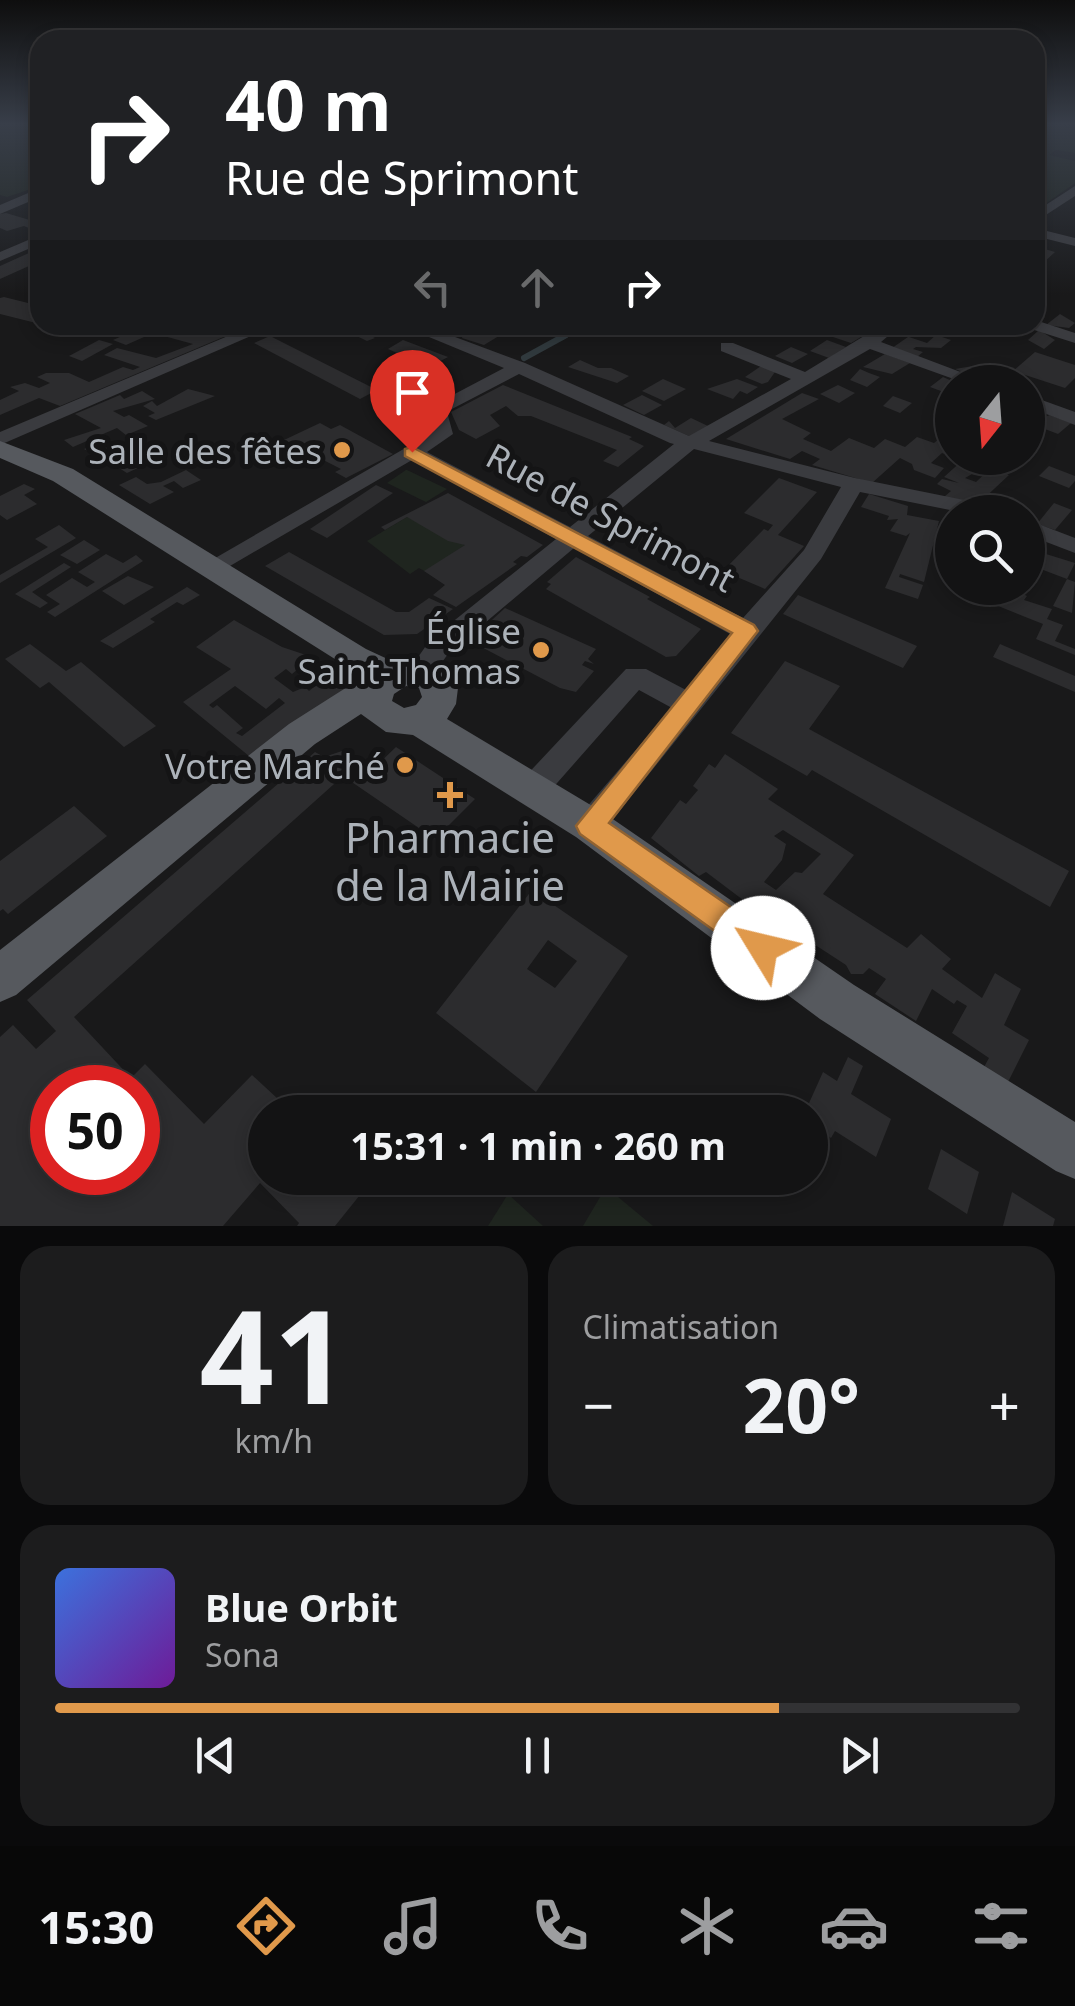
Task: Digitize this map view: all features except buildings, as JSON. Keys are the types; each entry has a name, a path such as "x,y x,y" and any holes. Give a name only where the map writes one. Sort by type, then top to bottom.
{"main road":[{"path":"0,449 62,475 354,658 397,695 590,826 837,1002 1075,1152"},
{"path":"0,979 302,734 397,695"}],"street":[{"path":"1045,211 1075,190"},
{"path":"0,210 30,196"},
{"path":"1045,234 1075,242"},
{"path":"0,240 30,242"},
{"path":"0,257 30,243"},
{"path":"1045,328 1075,338"},
{"path":"0,439 244,335"},
{"path":"434,335 519,366 694,444 935,501"},
{"path":"397,695 439,647 676,451 880,335"},
{"path":"869,343 935,367"},
{"path":"727,347 804,378"},
{"path":"210,568 444,434 437,412 443,406 519,366"},
{"path":"1045,408 1075,419"},
{"name":"Rue de Sprimont","path":"412,452 746,631 590,826"},
{"path":"746,631 813,554 854,484"},
{"path":"1045,531 1071,536"},
{"path":"532,790 636,676 690,705"}],"shaded area":[{"path":"0,181 30,181 30,189 7,197 0,195"},
{"path":"1045,181 1075,183 1045,204"},
{"path":"406,470 447,489 426,502 387,483"},
{"path":"407,517 465,545 426,572 419,568 410,574 367,541"},
{"path":"509,1195 543,1226 488,1226"},
{"path":"601,1195 616,1195 653,1226 583,1226"}],"waterway":[{"path":"524,358 566,335"},
{"path":"561,338 567,335"}],"place":[{"name":"Salle des fêtes","path":"342,450"},
{"name":"Église Saint-Thomas","path":"541,650"},
{"name":"Votre Marché","path":"405,765"},
{"name":"Pharmacie de la Mairie","path":"450,795"}],"route":[{"path":"412,452 746,631 590,826 763,948"}]}
